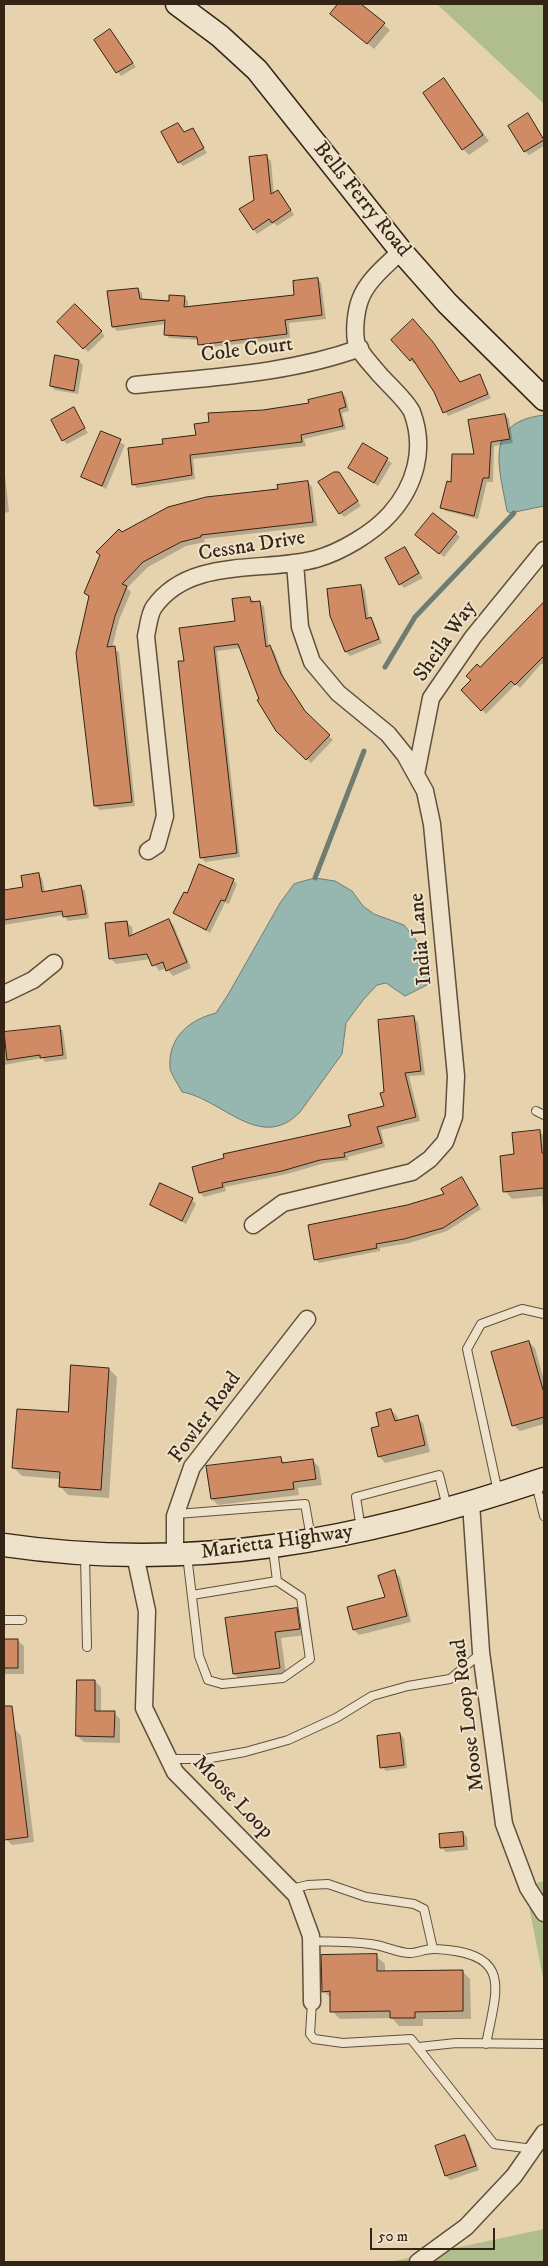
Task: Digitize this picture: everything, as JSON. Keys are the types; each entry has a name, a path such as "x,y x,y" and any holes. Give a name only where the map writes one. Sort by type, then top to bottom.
{"main road":[{"name":"Bells Ferry Road","path":"176,4 220,36 258,70 370,215 446,302 544,399"},
{"name":"Marietta Highway","path":"4,1545 85,1554 135,1555 181,1555 273,1546 362,1532 471,1503 540,1480"}],"street":[{"name":"Cessna Drive","path":"148,851 157,845 165,816 146,636 153,608 174,587 190,579 222,569 295,563 318,558 367,534 390,514 407,490 418,463 418,441 411,411 356,342 356,322 360,299 374,277 402,251"},
{"name":"Cole Court","path":"135,386 301,367 334,359 360,348"},
{"name":"Sheila Way","path":"416,774 431,698 472,637 544,550"},
{"name":"India Lane","path":"253,1225 283,1203 346,1186 412,1172 430,1159 445,1142 454,1117 456,1076 432,824 425,791 406,756 388,734 338,694 312,662 300,626 295,563"},
{"path":"4,994 33,980 54,964"},
{"name":"Fowler Road","path":"181,1555 176,1514 192,1467 307,1319"},
{"name":"Moose Loop Road","path":"471,1503 481,1652 504,1824 528,1888 544,1913"},
{"name":"Moose Loop","path":"135,1555 147,1611 144,1708 168,1759 181,1778 296,1895 311,1941 312,2002"},
{"path":"418,2262 466,2227 514,2176 544,2133"}],"lane":[{"path":"536,1112 544,1115"},
{"path":"499,1494 467,1349 481,1324 522,1309 544,1314"},
{"path":"362,1532 356,1497 439,1475 448,1509"},
{"path":"540,1480 544,1516"},
{"path":"176,1514 305,1504 311,1540"},
{"path":"273,1546 277,1581"},
{"path":"85,1554 87,1647"},
{"path":"181,1555 192,1595 199,1656 208,1680 222,1684 283,1678 310,1659 301,1597 277,1581 192,1595"},
{"path":"4,1620 22,1620"},
{"path":"168,1759 205,1759 245,1752 288,1740 336,1718 372,1696 408,1686 450,1679 481,1652"},
{"path":"290,1890 308,1884 328,1884 366,1897 414,1904 424,1909 433,1949"},
{"path":"311,1941 374,1944 410,1953 433,1949 456,1950 472,1954 484,1960 491,1970 496,1986 496,2002 486,2044"},
{"path":"312,2002 310,2034 314,2039 343,2043 411,2039 494,2144 533,2149"},
{"path":"418,2047 456,2043 544,2044"}],"green space":[{"path":"437,4 544,4 544,104"},
{"path":"544,1881 544,1983 525,1886"},
{"path":"544,2229 544,2262 389,2262"}],"water":[{"path":"544,415 544,506 510,513 507,511 499,463 503,437 511,427 525,419"},
{"path":"315,878 335,881 352,891 363,906 374,914 404,925 416,940 431,970 427,985 405,996 386,983 377,985 346,1023 342,1054 300,1112 285,1123 271,1127 256,1126 197,1097 182,1092 172,1074 170,1057 177,1039 189,1025 216,1013 280,903 294,884"}],"building":[{"path":"338,4 361,4 385,23 367,44 330,14"},
{"path":"110,29 133,63 116,73 94,40"},
{"path":"444,78 483,135 462,150 423,93"},
{"path":"528,113 544,140 524,152 508,126"},
{"path":"178,123 184,132 193,128 204,148 178,163 161,132"},
{"path":"267,155 271,194 278,190 291,210 272,223 269,219 253,230 239,209 254,200 249,157"},
{"path":"318,278 322,315 285,320 287,334 198,345 197,337 164,335 165,320 112,327 107,291 138,288 140,299 169,301 169,295 185,296 184,307 294,295 293,281"},
{"path":"75,304 102,331 83,349 57,322"},
{"path":"413,319 433,342 460,382 480,374 488,394 443,413 434,392 412,358 410,361 391,340"},
{"path":"55,355 79,360 74,391 50,386"},
{"path":"342,392 346,407 339,409 343,426 301,435 302,442 190,455 192,475 132,485 128,448 163,444 162,439 196,435 194,424 209,422 208,413 263,410 309,403 308,400"},
{"path":"74,407 85,428 62,441 51,420"},
{"path":"505,414 510,439 491,442 489,478 483,478 474,516 440,508 447,481 451,482 452,454 474,454 468,420"},
{"path":"101,431 121,439 102,486 81,477"},
{"path":"363,443 388,458 374,483 348,468"},
{"path":"334,472 339,472 358,501 339,514 318,482"},
{"path":"308,481 313,522 201,535 201,537 181,542 143,562 122,584 127,586 115,616 107,647 115,646 132,802 94,806 76,653 89,596 84,593 100,555 96,552 119,529 122,532 168,507 206,497 278,489 277,485"},
{"path":"433,513 457,532 439,554 415,535"},
{"path":"405,547 419,573 399,585 385,558"},
{"path":"361,585 366,619 371,617 379,639 345,652 330,616 327,589"},
{"path":"250,597 251,602 260,601 266,647 270,645 281,674 305,711 330,735 306,760 276,731 257,700 259,699 238,644 214,647 237,853 200,858 178,661 184,661 179,628 235,621 232,599"},
{"path":"544,602 544,656 515,685 511,681 481,711 461,690 471,680 466,676 477,664 480,667"},
{"path":"199,864 234,879 225,901 221,900 206,930 173,913 184,892 187,893"},
{"path":"39,873 42,892 81,885 86,914 63,917 62,911 4,920 4,890 23,887 21,876"},
{"path":"169,919 187,962 166,971 163,962 152,966 147,954 109,959 105,923 127,921 129,936"},
{"path":"414,1016 421,1071 405,1073 416,1117 377,1127 382,1143 344,1153 345,1157 320,1160 282,1171 222,1183 223,1187 199,1193 192,1167 224,1158 223,1154 351,1126 348,1115 384,1106 380,1093 384,1092 378,1020"},
{"path":"60,1026 63,1055 40,1058 40,1055 7,1060 4,1032"},
{"path":"540,1130 542,1153 544,1153 544,1188 503,1192 500,1156 514,1154 512,1133"},
{"path":"462,1177 478,1205 443,1228 404,1239 376,1244 377,1248 314,1260 308,1225 407,1205 444,1194 441,1189"},
{"path":"160,1183 193,1198 182,1221 150,1205"},
{"path":"529,1341 544,1393 544,1417 512,1426 491,1352"},
{"path":"71,1365 109,1368 101,1490 59,1487 60,1472 12,1468 17,1409 68,1412"},
{"path":"391,1409 395,1421 418,1415 425,1445 378,1457 371,1428 379,1426 376,1413"},
{"path":"281,1457 282,1463 313,1459 316,1479 293,1482 294,1489 211,1499 206,1466"},
{"path":"395,1570 407,1616 353,1630 347,1607 385,1597 378,1576"},
{"path":"297,1608 300,1629 275,1632 280,1668 233,1674 225,1618"},
{"path":"4,1639 18,1639 18,1668 4,1668"},
{"path":"77,1680 95,1680 95,1711 115,1711 114,1737 76,1736"},
{"path":"4,1706 12,1706 28,1837 4,1840"},
{"path":"400,1733 404,1765 380,1768 377,1736"},
{"path":"463,1832 464,1846 440,1848 439,1834"},
{"path":"377,1954 377,1971 463,1970 463,2011 415,2012 415,2018 390,2018 390,2011 330,2012 330,1991 322,1992 321,1955"},
{"path":"465,2135 476,2166 445,2176 435,2146"}],"waterway":[{"path":"385,667 415,617 514,513"},
{"path":"315,878 364,751"}]}
